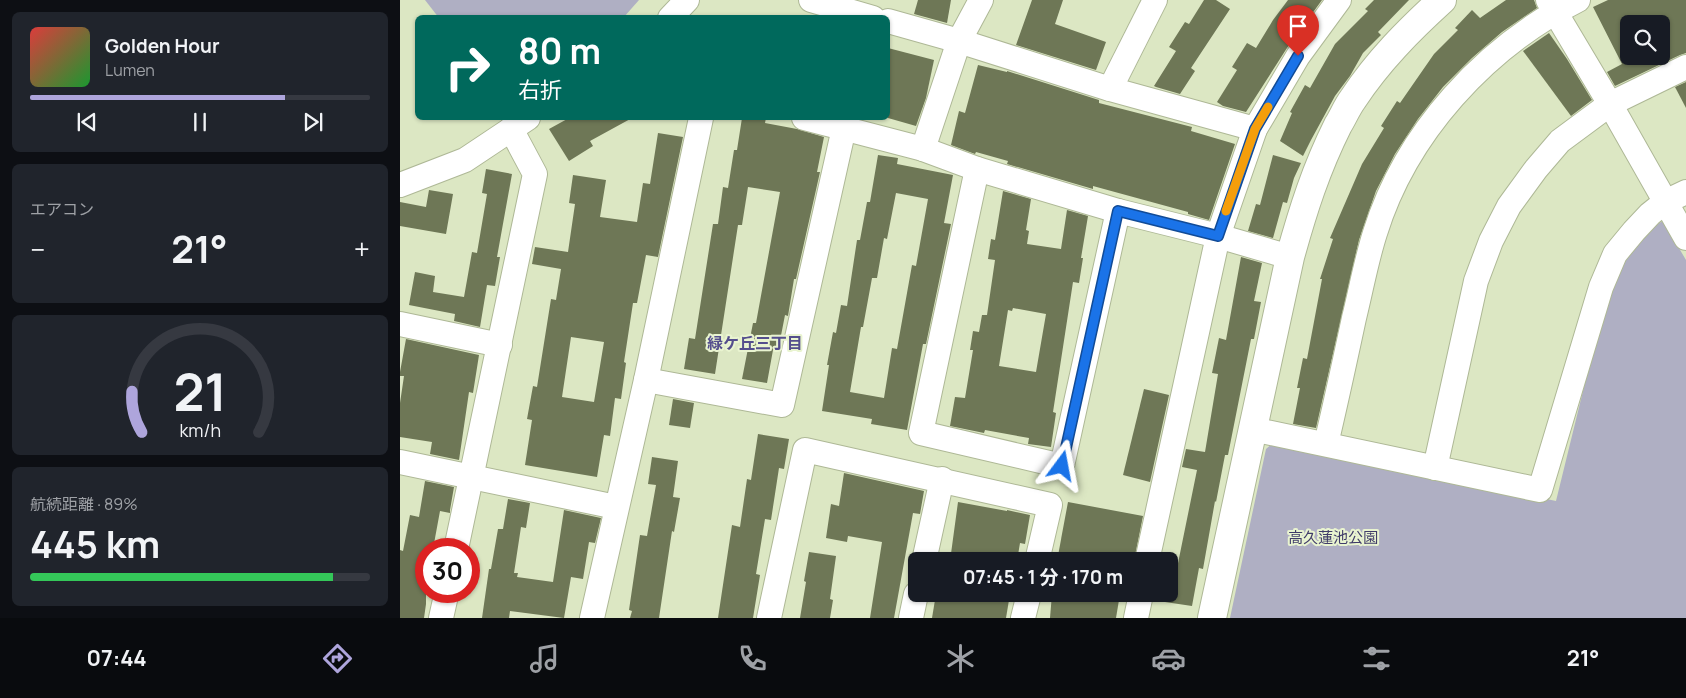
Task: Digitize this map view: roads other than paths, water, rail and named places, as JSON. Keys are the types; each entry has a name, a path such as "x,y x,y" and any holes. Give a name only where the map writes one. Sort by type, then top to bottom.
{"street":[{"path":"673,15 687,0"},
{"path":"811,0 863,15"},
{"path":"923,149 959,41 981,0"},
{"path":"1110,90 1155,0"},
{"path":"1149,552 1218,236 1255,129 1298,56 1339,0"},
{"path":"1212,618 1290,258 1308,196 1327,147 1352,100 1383,58 1415,24 1442,0"},
{"path":"1326,444 1375,232 1397,178 1427,129 1458,91 1498,51 1551,6 1578,0"},
{"path":"1551,6 1610,104 1686,238"},
{"path":"890,23 959,41 1110,90 1255,129"},
{"path":"1435,468 1476,281 1491,241 1509,206 1560,140 1610,104 1686,67"},
{"path":"592,618 646,380 702,120"},
{"path":"812,120 923,149 978,169 1118,211 1218,236 1290,258"},
{"path":"400,185 465,160 520,123 535,174 458,538"},
{"path":"646,380 782,405 844,128"},
{"path":"978,169 921,433 1062,466 1118,211"},
{"path":"1252,429 1540,490 1601,287 1615,254 1634,231 1664,202 1686,192"},
{"path":"400,324 500,345"},
{"path":"768,618 805,450 942,479 1050,505 1039,552"},
{"path":"400,462 616,507"},
{"path":"926,552 942,479"},
{"path":"911,618 914,602"},
{"path":"1024,618 1027,602"},
{"path":"441,618 444,603"}],"district":[{"name":"緑ケ丘三丁目","path":"755,343"}],"park label":[{"name":"高久蓮池公園","path":"1333,537"}]}
